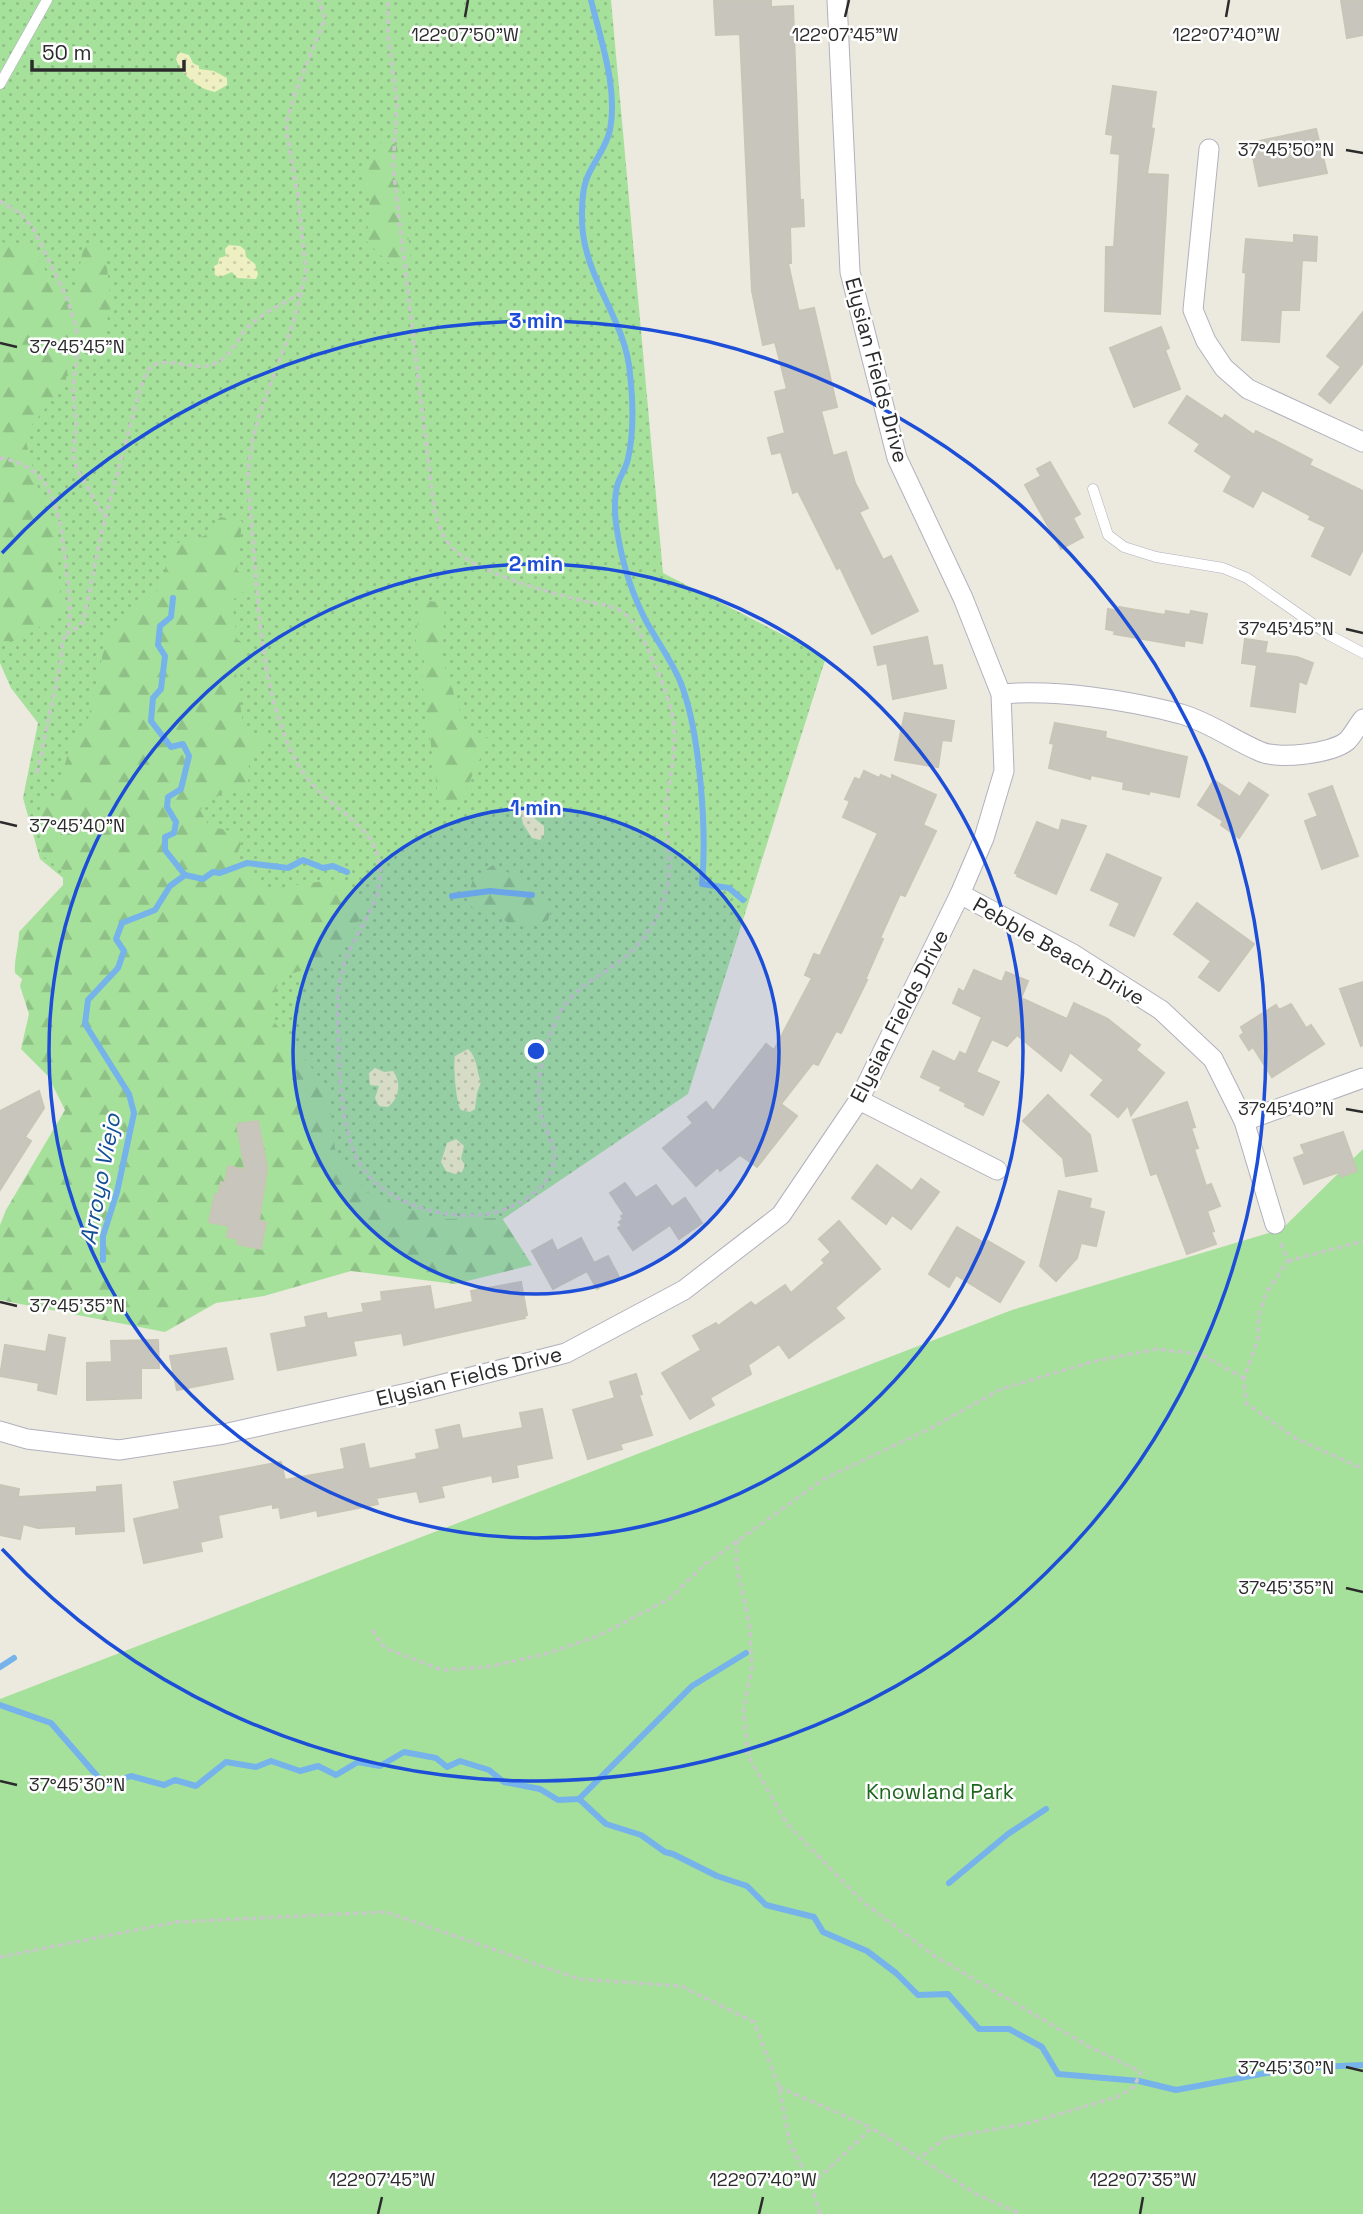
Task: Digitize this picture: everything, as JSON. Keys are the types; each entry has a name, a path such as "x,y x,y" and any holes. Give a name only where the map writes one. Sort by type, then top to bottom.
{"street":[{"name":"Elysian Fields Drive","path":"0,1431 27,1439 119,1450 223,1434 412,1392 566,1353 684,1290 781,1215 859,1100 960,894 984,838 1004,771 1001,694 963,598 897,458 850,272 837,0"},
{"path":"1209,149 1193,310 1206,341 1224,368 1248,389 1363,442"},
{"path":"1001,694 1028,691 1143,704 1192,717 1262,753 1290,755 1321,752 1347,741 1363,719"},
{"name":"Pebble Beach Drive","path":"960,894 1073,954 1161,1010 1213,1059 1244,1121 1275,1224"},
{"path":"1244,1121 1363,1078"},
{"path":"859,1100 997,1170"}],"lane":[{"path":"0,84 47,0"},
{"path":"1093,489 1108,535 1124,547 1156,557 1223,568 1247,578 1329,635 1363,653"}],"path":[{"path":"319,0 325,11 325,19 295,93 287,121 306,272 298,310 254,434 249,463 248,488 264,650 281,725 294,758 326,798 359,823 366,832 374,844 380,869 378,891 346,958 340,981 339,1061 354,1153 367,1175 396,1196 416,1206 434,1211 483,1215 509,1208 531,1196 548,1177 555,1148 541,1114 539,1084 543,1057 557,1016 576,992 638,945 659,911 669,872 666,805 675,732 673,715 640,632 622,612 610,606 556,594 479,566 455,551 442,532 433,501 393,167 397,113 388,35 388,0"},
{"path":"0,201 20,214 33,228 67,298 76,326 78,347 73,387 73,456 76,469 105,518"},
{"path":"37,773 61,661 62,641 83,622 105,518 141,386 149,369 163,362 205,368 216,364 226,358 243,333 256,320 301,293"},
{"path":"0,457 34,471 54,498 59,512 71,600 68,633"},
{"path":"1275,1224 1288,1261"},
{"path":"1363,1241 1288,1261 1266,1293 1259,1315 1258,1339 1244,1378 1246,1403 1295,1438 1363,1469"},
{"path":"372,1630 385,1648 442,1670 487,1667 545,1654 598,1636 669,1599 704,1565 824,1479 933,1427 1001,1389 1095,1361 1157,1349 1200,1354 1244,1378"},
{"path":"737,1540 736,1563 749,1623 752,1667 743,1712 749,1757 787,1824 863,1902 933,1955 1088,2046 1141,2072 1134,2087 1117,2097 1029,2123 945,2138 920,2158"},
{"path":"0,1957 176,1922 386,1912 579,1979 681,1986 754,2022 779,2087 790,2144 811,2185 820,2214"},
{"path":"779,2087 872,2128 976,2194 1021,2214"},
{"path":"811,2185 872,2128"}],"green space":[{"path":"0,0 611,0 663,573 826,657 688,1094 466,1244 352,1220 240,1024 40,859 23,798 38,723 11,688 0,663"},
{"path":"382,141 397,145 411,260 394,268 365,240 370,206 361,173"},
{"path":"0,242 28,245 63,296 74,296 83,249 91,242 105,246 111,307 96,356 71,351 65,385 24,434 42,503 53,519 62,611 19,641 0,641"},
{"path":"220,517 242,521 237,570 252,584 232,601 237,639 251,649 235,666 244,733 272,736 267,746 249,758 248,792 223,792 200,810 209,826 244,834 236,858 263,890 338,879 368,904 337,959 278,978 271,1018 328,1088 335,1149 366,1192 436,1219 502,1218 532,1265 455,1284 351,1271 264,1296 216,1303 165,1332 0,1300 0,1225 6,1210 65,1110 48,1076 21,1049 29,1014 20,986 22,979 15,973 15,963 19,932 63,885 63,870 41,855 40,796 55,797 74,734 86,728 107,636 161,587 170,545 204,536"},
{"path":"420,600 445,603 441,656 465,727 489,739 457,809 439,803 422,680 424,660 415,650"},
{"path":"493,865 517,877 552,906 548,920 519,926 507,922 495,911 474,909 467,901 473,879"},
{"name":"Knowland Park","path":"1363,1149 1363,2214 0,2214 0,1699 1012,1310 1282,1229"}],"sand":[{"path":"179,52 189,55 199,69 214,71 227,78 227,85 215,92 197,84 178,65 176,59"},
{"path":"229,245 240,246 245,250 246,257 255,264 258,274 256,279 237,278 232,272 220,277 215,275 214,266 218,264 219,258 226,256 225,249"},
{"path":"524,804 533,804 534,818 544,826 544,835 540,840 532,838 523,824 520,811"},
{"path":"468,1049 475,1060 481,1082 475,1109 470,1112 461,1110 459,1106 454,1067 455,1056"},
{"path":"375,1068 384,1072 393,1071 398,1081 397,1095 388,1107 379,1106 375,1098 379,1086 370,1085 369,1073"},
{"path":"456,1139 464,1146 461,1159 465,1165 462,1172 455,1174 446,1171 441,1162 447,1143"}],"building":[{"path":"714,0 771,0 771,7 793,6 800,200 803,200 804,226 790,227 791,263 788,263 799,311 814,308 837,407 821,411 833,456 846,452 855,483 868,508 859,512 883,560 891,556 918,611 872,634 840,567 837,569 798,491 793,493 781,452 772,454 768,438 785,433 775,392 787,389 775,342 763,345 752,291 740,34 716,35"},
{"path":"1341,0 1363,0 1363,35 1347,38"},
{"path":"1113,86 1156,92 1147,174 1168,175 1160,314 1105,311 1106,247 1114,247 1120,154 1111,153 1113,135 1106,134"},
{"path":"1316,129 1327,173 1259,186 1250,143"},
{"path":"1294,235 1317,237 1316,261 1302,260 1299,310 1281,310 1279,342 1242,340 1246,239 1294,243"},
{"path":"1363,312 1363,363 1330,403 1319,394 1341,367 1327,356"},
{"path":"1161,327 1169,348 1165,350 1180,389 1134,407 1110,348"},
{"path":"1187,396 1222,419 1225,415 1254,435 1256,431 1312,460 1309,465 1363,491 1363,549 1350,575 1312,556 1326,527 1309,519 1311,516 1262,490 1253,507 1224,491 1232,476 1195,451 1200,444 1169,423"},
{"path":"1050,462 1080,514 1073,518 1083,537 1061,549 1025,485 1041,476 1037,469"},
{"path":"1119,607 1165,615 1166,611 1190,615 1191,611 1207,614 1202,643 1185,640 1184,646 1114,634 1115,631 1106,629 1108,609 1118,611"},
{"path":"927,637 933,666 942,665 946,688 893,699 887,663 878,665 874,647"},
{"path":"1245,639 1267,642 1265,653 1297,657 1313,663 1306,684 1299,681 1295,712 1251,706 1257,665 1242,663"},
{"path":"905,713 954,721 951,741 942,740 938,767 895,760"},
{"path":"1055,723 1106,732 1105,738 1187,757 1179,797 1123,789 1124,782 1091,775 1090,779 1049,768 1054,744 1050,743"},
{"path":"864,771 892,780 892,775 936,795 923,825 936,831 905,896 900,894 880,938 883,939 867,980 841,1033 836,1031 818,1065 813,1063 781,1104 797,1116 757,1167 740,1155 720,1171 718,1167 696,1186 663,1148 693,1123 688,1117 706,1102 713,1111 766,1044 774,1050 812,978 805,975 814,954 820,956 878,833 843,817 850,801 845,799 855,778 860,780"},
{"path":"1214,780 1240,797 1249,783 1268,795 1239,838 1221,825 1223,821 1198,805"},
{"path":"1332,786 1358,856 1322,869 1305,821 1318,816 1309,794"},
{"path":"1062,820 1086,826 1056,894 1015,873 1037,822 1059,831"},
{"path":"1107,854 1161,878 1134,936 1110,925 1120,903 1091,890"},
{"path":"1197,903 1254,944 1219,991 1199,977 1211,961 1174,934"},
{"path":"974,970 1002,982 1006,972 1028,981 1021,998 1067,1019 1074,1003 1108,1019 1140,1045 1136,1050 1164,1073 1131,1115 1128,1105 1118,1117 1091,1095 1104,1080 1070,1052 1061,1071 1017,1035 1007,1046 987,1037 991,1041 976,1072 999,1082 983,1115 965,1106 966,1103 940,1090 942,1087 921,1077 933,1051 955,1062 960,1052 966,1055 982,1017 953,1003 959,989 964,992"},
{"path":"1363,982 1363,1045 1361,1046 1340,989"},
{"path":"1291,1004 1306,1028 1311,1025 1324,1044 1272,1077 1253,1047 1249,1050 1240,1036 1244,1033 1241,1027 1276,1005 1279,1010"},
{"path":"39,1091 44,1108 25,1137 31,1141 0,1190 0,1111"},
{"path":"1048,1095 1090,1135 1097,1171 1066,1176 1063,1158 1023,1121"},
{"path":"1187,1102 1195,1127 1191,1128 1198,1148 1194,1149 1206,1186 1211,1184 1220,1206 1207,1211 1216,1244 1187,1254 1157,1173 1151,1175 1133,1120"},
{"path":"258,1121 267,1168 259,1221 266,1222 261,1249 237,1244 238,1239 227,1237 229,1226 209,1222 215,1194 218,1195 221,1182 225,1183 228,1166 245,1170 237,1124"},
{"path":"1343,1132 1357,1171 1341,1177 1339,1172 1304,1184 1294,1158 1305,1154 1301,1145"},
{"path":"877,1165 912,1191 921,1179 939,1192 911,1229 892,1215 886,1224 852,1198"},
{"path":"625,1183 636,1198 656,1185 672,1207 685,1198 702,1223 679,1239 670,1225 633,1250 618,1228 622,1225 619,1222 624,1214 610,1193"},
{"path":"1059,1191 1091,1199 1089,1208 1104,1212 1096,1246 1081,1243 1077,1258 1056,1281 1040,1266"},
{"path":"839,1221 880,1269 835,1308 844,1318 789,1358 779,1344 748,1365 751,1374 710,1398 714,1405 690,1419 662,1373 701,1350 693,1336 716,1323 718,1326 751,1302 755,1306 785,1285 791,1293 825,1263 822,1260 831,1252 819,1239"},
{"path":"957,1227 1024,1262 1000,1302 956,1275 949,1287 929,1274"},
{"path":"581,1238 594,1263 608,1256 619,1277 597,1289 587,1271 553,1289 532,1251 552,1240 557,1251"},
{"path":"521,1282 527,1315 525,1318 404,1345 402,1333 353,1341 356,1355 278,1370 271,1334 307,1327 305,1317 326,1313 327,1319 364,1312 362,1304 382,1301 381,1292 430,1286 434,1310 473,1302 471,1291"},
{"path":"49,1335 65,1338 56,1394 38,1390 39,1383 0,1376 5,1345 46,1352"},
{"path":"158,1340 159,1368 141,1368 141,1398 87,1400 87,1363 112,1362 111,1341"},
{"path":"226,1348 233,1379 177,1390 170,1356"},
{"path":"636,1374 642,1394 639,1395 652,1435 620,1444 622,1449 588,1459 573,1410 615,1398 610,1382"},
{"path":"542,1409 552,1458 516,1465 518,1477 493,1482 492,1475 441,1486 444,1497 420,1502 417,1491 376,1498 378,1504 318,1516 317,1510 281,1518 279,1507 273,1508 273,1504 218,1515 222,1537 200,1542 202,1551 144,1563 134,1519 180,1509 174,1482 281,1462 285,1480 345,1469 341,1449 364,1444 369,1469 417,1459 416,1454 440,1449 436,1430 459,1425 462,1439 523,1428 520,1413"},
{"path":"0,1485 19,1489 18,1497 97,1492 97,1487 121,1485 124,1531 76,1534 76,1526 38,1528 23,1524 20,1539 0,1535"}],"waterway":[{"path":"591,0 610,81 612,114 608,137 584,188 584,240 596,279 627,354 632,395 630,449 615,496 617,530 625,569 636,600 680,681 693,726 703,809 702,884 729,888 743,900"},
{"path":"173,598 171,617 160,626 158,645 165,656 161,689 153,698 151,721 171,747 183,744 189,756 181,789 168,797 167,807 176,822 174,833 165,837 165,850 185,875 203,879 213,872 220,873 247,863 288,868 303,860 323,868 333,866 347,872"},
{"name":"Arroyo Viejo","path":"103,1260 103,1236 117,1192 134,1113 129,1094 85,1024 88,1000 118,968 124,951 116,939 122,923 155,910 170,886 185,875"},
{"path":"452,896 490,891 532,895"},
{"path":"579,1799 692,1686 746,1653"},
{"name":"Arroyo Viejo","path":"0,1667 14,1658"},
{"name":"Arroyo Viejo","path":"0,1705 51,1723 105,1785 131,1776 164,1785 175,1780 196,1786 226,1762 256,1767 271,1761 300,1771 318,1766 336,1775 358,1762 380,1766 404,1752 436,1758 447,1767 460,1761 489,1770 504,1782 540,1789 558,1800 579,1799"},
{"path":"579,1799 606,1824 641,1835 665,1852 717,1876 747,1886 766,1905 814,1917 823,1932 867,1951 896,1973 918,1995 948,1994 979,2029 1009,2029 1042,2047 1058,2074 1139,2081 1176,2090 1293,2068 1363,2065"},
{"path":"949,1883 1008,1834 1046,1809"}]}
